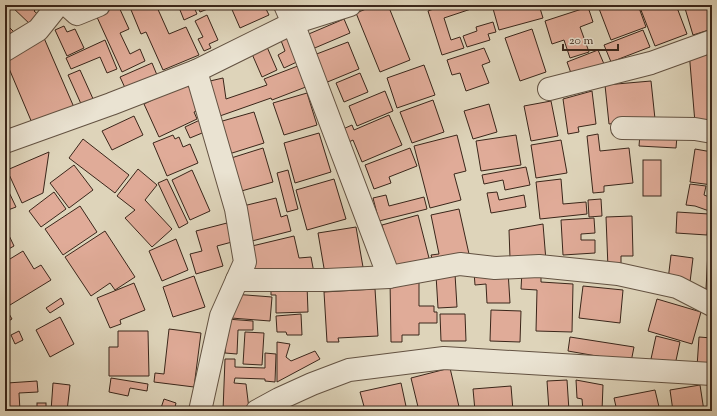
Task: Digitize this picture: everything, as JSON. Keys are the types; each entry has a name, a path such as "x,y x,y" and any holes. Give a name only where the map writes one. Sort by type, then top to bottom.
{"street":[{"path":"5,50 38,30 58,5"},
{"path":"67,5 77,14 98,5"},
{"path":"5,142 111,104 196,71 289,14 350,5"},
{"path":"289,14 389,277"},
{"path":"549,90 651,63 712,41"},
{"path":"196,71 236,209 245,262 221,316 200,411"},
{"path":"622,128 695,129 712,132"},
{"path":"237,280 327,280 389,277 460,264 495,268 539,266 618,274 677,287 712,305"},
{"path":"257,411 312,384 349,370 444,358 712,374"}],"building":[{"path":"10,5 40,5 34,11 41,17 33,27"},
{"path":"118,5 129,29 120,33 130,54 140,49 145,61 122,72 96,15"},
{"path":"129,5 156,5 169,34 186,27 199,55 163,70 146,32 141,34"},
{"path":"178,5 193,5 197,14 184,20"},
{"path":"197,5 218,5 200,12"},
{"path":"230,5 264,5 269,15 240,28"},
{"path":"376,5 388,5 410,60 380,72 356,13"},
{"path":"445,5 483,5 444,18 451,40 460,37 464,48 442,55 428,11"},
{"path":"492,5 509,5 510,9 523,5 539,5 543,18 499,30"},
{"path":"638,5 646,27 611,40 598,6"},
{"path":"639,5 676,5 687,34 655,46"},
{"path":"684,5 712,5 712,29 693,35"},
{"path":"588,7 593,22 580,27 589,52 570,58 564,40 552,44 545,21"},
{"path":"207,15 218,40 209,44 211,48 204,51 198,39 203,37 195,21"},
{"path":"344,19 350,33 310,50 304,36"},
{"path":"493,22 496,32 488,34 490,40 467,47 463,36 477,31 476,27"},
{"path":"5,23 14,32 5,42"},
{"path":"64,26 67,32 75,29 84,48 67,56 55,30"},
{"path":"532,29 546,72 520,81 505,38"},
{"path":"643,30 650,47 611,62 604,45"},
{"path":"289,34 301,60 284,68 278,55 285,51 280,38"},
{"path":"44,38 76,112 35,130 5,59"},
{"path":"105,40 117,69 107,73 100,57 71,69 66,58"},
{"path":"348,42 359,69 325,83 314,55"},
{"path":"267,47 277,70 262,77 252,54"},
{"path":"484,48 490,62 482,65 489,83 466,91 460,73 452,75 447,60"},
{"path":"712,49 712,123 695,123 689,51"},
{"path":"598,50 604,64 572,76 567,62"},
{"path":"152,63 157,75 126,90 120,77"},
{"path":"303,64 311,85 272,100 271,98 217,117 210,81 223,78 226,99 267,85 264,79"},
{"path":"424,65 435,95 397,108 387,78"},
{"path":"80,70 94,101 82,106 68,75"},
{"path":"360,73 368,92 344,102 336,83"},
{"path":"651,81 655,119 609,124 605,85"},
{"path":"187,83 200,110 194,112 197,119 159,137 144,104"},
{"path":"385,91 393,111 357,126 349,106"},
{"path":"592,91 596,124 578,127 579,132 568,134 563,99"},
{"path":"307,93 317,125 284,135 273,103"},
{"path":"433,100 444,132 412,143 400,112"},
{"path":"551,101 558,136 531,141 524,106"},
{"path":"489,104 497,132 473,139 464,111"},
{"path":"254,112 264,143 229,154 219,122"},
{"path":"389,115 402,145 362,162 353,140 349,142 343,129 352,125 354,130"},
{"path":"134,116 143,135 112,150 102,131"},
{"path":"202,119 207,131 190,138 185,127"},
{"path":"319,133 331,172 295,183 284,143"},
{"path":"598,134 600,151 629,148 633,183 604,186 604,192 593,193 587,136"},
{"path":"640,134 677,136 676,148 639,146"},
{"path":"173,135 175,139 179,137 183,147 190,144 198,163 167,176 153,143"},
{"path":"457,135 466,171 454,174 461,200 430,208 414,146"},
{"path":"516,135 521,165 481,171 476,141"},
{"path":"83,139 129,175 115,193 69,158"},
{"path":"561,140 567,173 536,178 531,145"},
{"path":"263,148 273,182 238,192 228,159"},
{"path":"410,148 417,166 389,177 391,183 374,189 365,165"},
{"path":"695,149 712,152 712,185 690,182"},
{"path":"49,152 43,193 22,203 7,170"},
{"path":"643,160 661,160 661,196 643,196"},
{"path":"74,165 93,190 69,208 50,183"},
{"path":"526,167 530,185 505,190 503,180 484,184 482,175"},
{"path":"138,169 157,185 145,200 172,229 152,247 125,218 135,210 117,196"},
{"path":"192,170 210,211 190,220 172,180"},
{"path":"288,170 298,209 287,212 277,173"},
{"path":"167,179 188,223 179,228 158,183"},
{"path":"334,179 346,219 307,230 296,190"},
{"path":"561,179 563,204 586,202 587,214 540,219 536,182"},
{"path":"690,184 706,186 704,195 712,198 712,212 695,206 686,205"},
{"path":"7,188 16,207 8,210 5,203 5,189"},
{"path":"54,192 66,209 41,227 29,211"},
{"path":"497,192 499,200 524,195 526,207 491,213 487,193"},
{"path":"386,195 389,206 424,197 427,209 379,221 373,198"},
{"path":"276,198 281,217 287,215 291,231 248,242 239,207"},
{"path":"601,199 602,216 589,217 588,200"},
{"path":"80,206 97,232 63,255 45,229"},
{"path":"459,209 469,254 433,261 431,255 439,254 431,215"},
{"path":"677,212 709,214 707,235 676,233"},
{"path":"418,215 429,258 393,268 382,225"},
{"path":"632,216 633,256 621,256 621,268 608,268 606,217"},
{"path":"594,218 595,233 581,234 581,240 595,240 595,253 563,255 561,220"},
{"path":"227,223 232,242 217,246 223,266 196,274 190,254 202,251 196,231"},
{"path":"543,224 546,261 510,258 509,230"},
{"path":"5,227 14,246 5,251"},
{"path":"356,227 363,267 325,274 318,233"},
{"path":"105,231 135,277 115,290 110,283 91,296 65,257"},
{"path":"294,236 299,258 311,257 314,273 256,278 248,247"},
{"path":"176,239 188,270 162,281 149,251"},
{"path":"23,251 34,269 41,265 51,280 10,305 5,296 5,262"},
{"path":"708,251 712,251 712,291 706,290"},
{"path":"671,255 693,258 690,282 668,280"},
{"path":"508,271 510,303 487,303 486,284 475,285 474,272"},
{"path":"522,271 541,272 541,282 573,284 572,332 536,331 537,290 521,289"},
{"path":"455,274 457,307 438,308 436,275"},
{"path":"194,276 205,307 173,317 163,287"},
{"path":"390,280 419,280 419,306 434,306 434,312 437,312 437,323 419,323 419,335 402,335 402,342 391,342"},
{"path":"134,283 145,310 120,320 121,324 110,328 97,298"},
{"path":"271,285 307,285 308,312 276,313 276,295 271,295"},
{"path":"583,286 623,290 620,323 579,318"},
{"path":"375,289 378,336 338,338 339,342 327,342 324,292"},
{"path":"233,294 272,297 270,321 231,318"},
{"path":"61,298 64,304 50,313 46,308"},
{"path":"657,299 701,312 692,344 648,331"},
{"path":"491,310 521,311 520,342 490,341"},
{"path":"8,312 12,319 5,323 5,314"},
{"path":"301,314 302,335 287,335 286,332 277,332 276,316"},
{"path":"440,314 465,314 466,341 441,341"},
{"path":"60,317 74,344 50,357 36,330"},
{"path":"227,319 253,321 253,330 238,330 237,354 225,353"},
{"path":"169,329 201,333 194,387 154,382 155,373 164,374"},
{"path":"19,331 23,340 15,344 11,335"},
{"path":"118,331 148,331 149,376 109,376 109,347 118,347"},
{"path":"245,332 264,333 262,365 243,364"},
{"path":"656,336 680,342 675,365 651,359"},
{"path":"570,337 634,347 631,362 568,351"},
{"path":"699,337 712,338 712,368 697,367"},
{"path":"277,342 290,344 286,357 291,361 315,351 320,359 277,382"},
{"path":"265,353 276,354 275,382 265,381 265,379 235,378 234,383 246,384 249,409 245,411 223,411 225,359 235,359 235,367 265,368"},
{"path":"450,368 460,411 419,411 411,378"},
{"path":"111,378 148,384 147,391 130,388 128,396 109,392"},
{"path":"567,380 569,411 549,411 547,381"},
{"path":"576,380 603,385 602,411 583,411 582,399 577,398"},
{"path":"37,381 38,392 19,393 20,411 8,411 7,383"},
{"path":"53,383 70,385 67,411 51,411"},
{"path":"401,383 407,411 365,410 360,392"},
{"path":"700,385 704,411 673,411 670,390"},
{"path":"511,386 513,411 475,411 473,389"},
{"path":"655,390 660,411 617,411 614,398"},
{"path":"164,399 176,403 175,407 189,411 160,411"},
{"path":"37,403 46,403 46,411 37,411"},
{"path":"354,407 355,411 336,411"}]}
